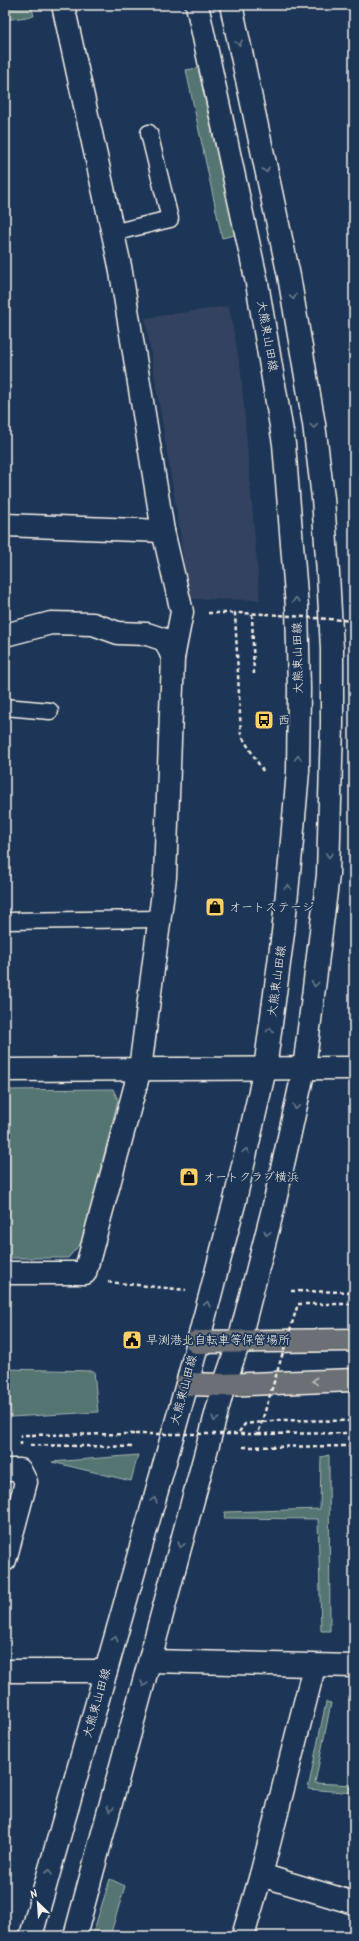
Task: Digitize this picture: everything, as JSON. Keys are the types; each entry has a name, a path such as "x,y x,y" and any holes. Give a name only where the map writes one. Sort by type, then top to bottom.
{"highway":[{"path":"197,1342 354,1340"},
{"path":"187,1384 224,1385 354,1380"}],"street":[{"path":"5,1273 85,1273 140,1069 165,877 173,658 182,612 163,531 120,266 63,5"},
{"name":"大熊東山田線","path":"31,1936 187,1384 236,1200 265,1069 283,933 298,771 299,689 295,584 284,444 258,283 196,5"},
{"path":"75,1936 151,1661 224,1385 239,1342 274,1205 304,1068 328,875 332,724 328,574 323,498 303,350 289,276 231,5"},
{"path":"5,525 163,531"},
{"path":"5,635 51,623 93,624 118,632 147,634 165,640 173,658"},
{"path":"5,1070 354,1068"},
{"path":"5,1470 20,1470 26,1482 5,1560"},
{"path":"151,1661 314,1667 354,1666"},
{"path":"243,1936 261,1875 314,1667"},
{"path":"5,1670 106,1671"},
{"path":"261,1875 354,1903"}],"lane":[{"path":"112,233 170,220 150,133"},
{"path":"5,707 50,711"},
{"path":"5,921 159,919"}],"path":[{"path":"263,771 240,735 235,613 354,621"},
{"path":"252,614 254,675"},
{"path":"85,1273 91,1281 180,1289"},
{"path":"291,1291 354,1292"},
{"path":"258,1434 298,1304 354,1304"},
{"path":"237,1436 244,1424 280,1420 354,1421"},
{"path":"135,1447 21,1445 21,1435 354,1433"},
{"path":"243,1447 354,1446"}],"shaded area":[{"path":"229,306 241,371 260,600 189,599 177,513 145,318"}],"green space":[{"path":"31,5 34,16 5,20 5,8"},
{"path":"198,68 235,235 222,238 186,70"},
{"path":"113,1089 118,1100 82,1242 68,1258 5,1258 5,1090"},
{"path":"5,1369 94,1371 98,1412 11,1417 10,1398 5,1397"},
{"path":"138,1455 131,1481 52,1462"},
{"path":"329,1455 330,1631 321,1631 318,1519 224,1518 225,1512 320,1509 321,1457"},
{"path":"326,1702 331,1703 315,1783 354,1785 354,1793 308,1789"},
{"path":"110,1879 125,1886 110,1936 92,1936"}],"place":[{"name":"西","path":"264,720"},
{"name":"オートステージ","path":"215,907"},
{"name":"オートクラブ横浜","path":"189,1177"},
{"name":"早渕港北自転車等保管場所","path":"132,1340"}]}
